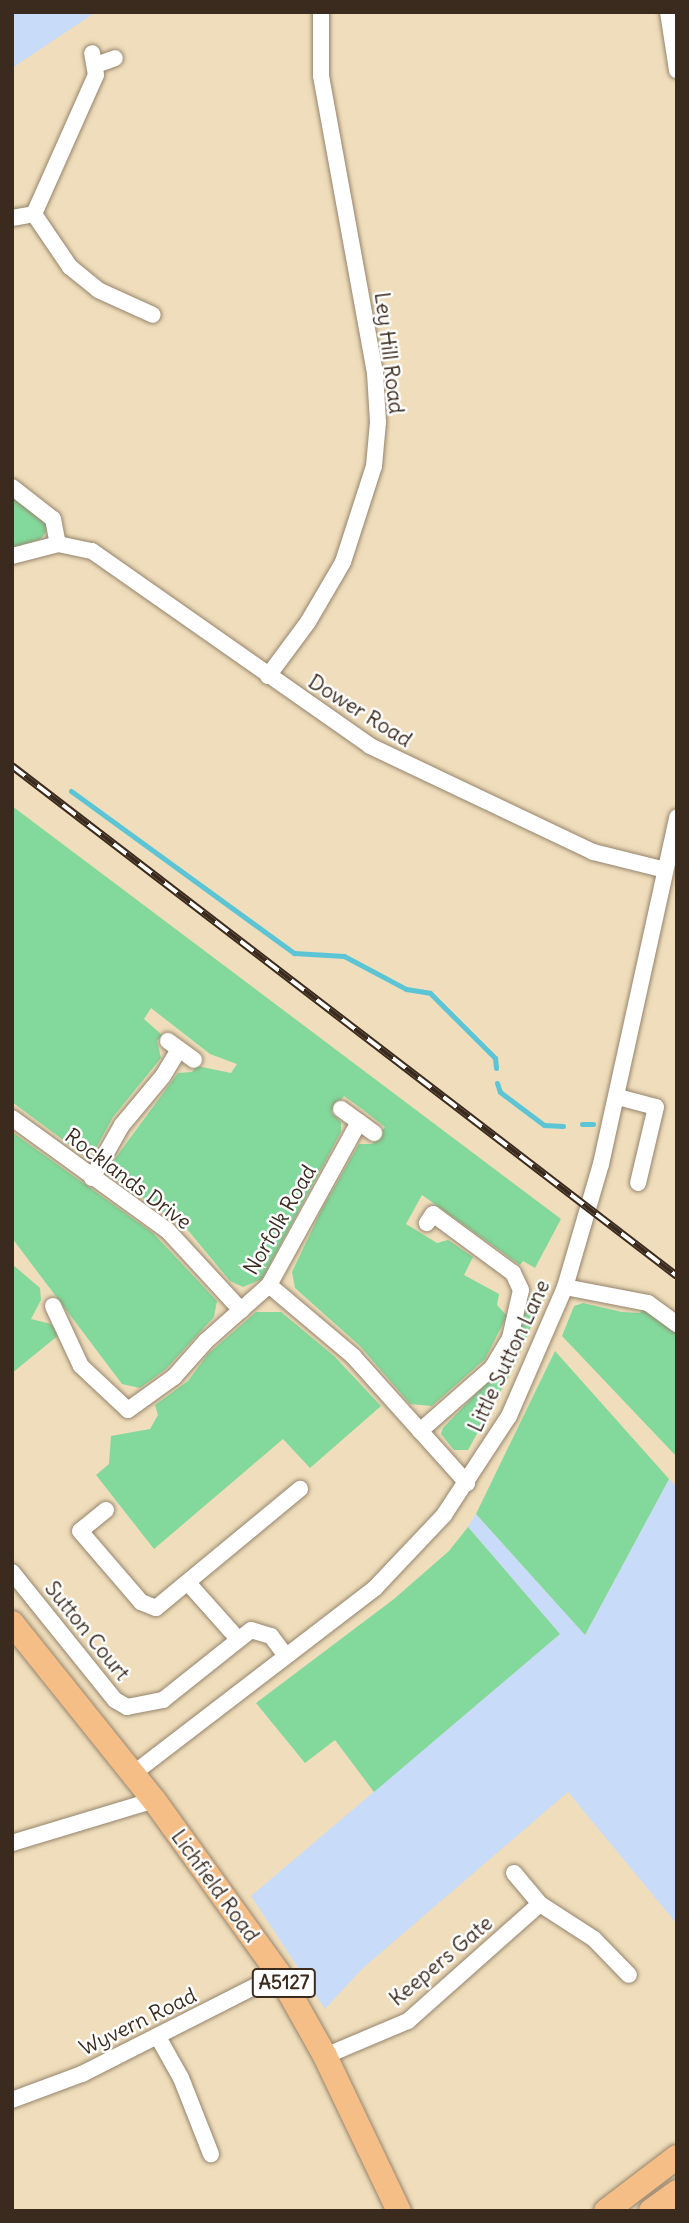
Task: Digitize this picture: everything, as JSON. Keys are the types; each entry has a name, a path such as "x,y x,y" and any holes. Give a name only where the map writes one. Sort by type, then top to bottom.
{"main road":[{"name":"Lichfield Road","path":"12,1623 134,1773 279,1975 325,2056 399,2211"},
{"path":"606,2211 677,2157"},
{"path":"651,2211 677,2192"}],"street":[{"name":"Ley Hill Road","path":"268,676 308,622 343,562 361,517 377,433 374,373 321,76 321,12"},
{"path":"668,12 677,70"},
{"path":"34,214 96,75 94,59 116,58"},
{"path":"12,218 34,214"},
{"path":"34,214 70,267 98,290 140,317"},
{"path":"12,487 53,519 58,544"},
{"name":"Dower Road","path":"12,556 58,544 76,546 112,561 268,676 370,746 452,788 593,852 665,870"},
{"name":"Little Sutton Lane","path":"134,1773 376,1587 417,1546 467,1483 509,1416 565,1287 618,1097 677,817"},
{"path":"92,1178 122,1125 163,1076 173,1045 194,1060"},
{"path":"618,1097 656,1107 638,1183"},
{"path":"341,1109 374,1133"},
{"name":"Rocklands Drive","path":"12,1118 168,1231 241,1310"},
{"name":"Norfolk Road","path":"53,1306 81,1366 128,1410 174,1377 269,1286 359,1122"},
{"path":"420,1432 492,1368 517,1319 521,1290 513,1273 433,1214 428,1223"},
{"path":"269,1286 353,1356 467,1483"},
{"path":"565,1287 648,1303 677,1324"},
{"path":"106,1510 80,1531 141,1602 156,1608 189,1584 300,1489"},
{"name":"Sutton Court","path":"12,1572 115,1700 127,1707 163,1700 238,1639"},
{"path":"189,1584 238,1639 251,1630 261,1630 271,1636 286,1656"},
{"path":"12,1843 154,1800"},
{"path":"514,1872 540,1904 594,1939 629,1975"},
{"name":"Keepers Gate","path":"325,2056 408,2021 540,1904"},
{"name":"Wyvern Road","path":"12,2100 82,2074 279,1975"},
{"path":"158,2037 181,2078 211,2154"}],"shaded area":[{"path":"12,12 96,12 12,68"},
{"path":"669,1479 677,1487 677,1924 568,1792 363,1968 325,2009 251,1896 560,1634 468,1527 476,1514 585,1635"}],"green space":[{"path":"12,493 46,517 48,529 41,539 12,549"},
{"path":"12,806 561,1219 535,1268 523,1261 520,1265 422,1195 406,1224 437,1243 448,1240 473,1257 464,1275 499,1294 497,1305 507,1316 485,1359 432,1406 410,1404 360,1346 295,1288 292,1272 321,1211 359,1144 372,1144 385,1127 362,1109 344,1096 331,1112 341,1122 341,1132 262,1279 243,1287 230,1281 177,1217 174,1220 116,1179 114,1160 178,1073 192,1072 197,1066 231,1073 237,1064 210,1054 151,1008 144,1019 162,1035 157,1041 161,1058 113,1117 96,1148 78,1151 12,1102"},
{"path":"12,1132 153,1233 217,1301 214,1317 166,1369 140,1388 122,1384 12,1238"},
{"path":"12,1264 40,1288 41,1300 31,1319 51,1324 60,1334 12,1373"},
{"path":"527,1295 542,1300 514,1367 468,1450 454,1450 441,1434 443,1428 498,1371 523,1323"},
{"path":"583,1303 622,1312 640,1313 643,1309 677,1333 677,1457 562,1336 574,1306"},
{"path":"256,1312 281,1312 334,1356 381,1406 310,1468 283,1439 154,1549 96,1475 109,1464 111,1436 150,1429 158,1415 155,1405 188,1381 208,1354"},
{"path":"555,1351 669,1479 585,1635 476,1514"},
{"path":"468,1527 560,1634 374,1792 335,1740 305,1763 256,1703 394,1599 449,1551"}],"waterway":[{"path":"71,791 294,953 344,956 406,989 430,993 495,1058 496,1068"},
{"path":"497,1083 500,1092 544,1125 563,1126"},
{"path":"582,1124 593,1124"}],"railway":[{"path":"12,766 677,1276"}]}
